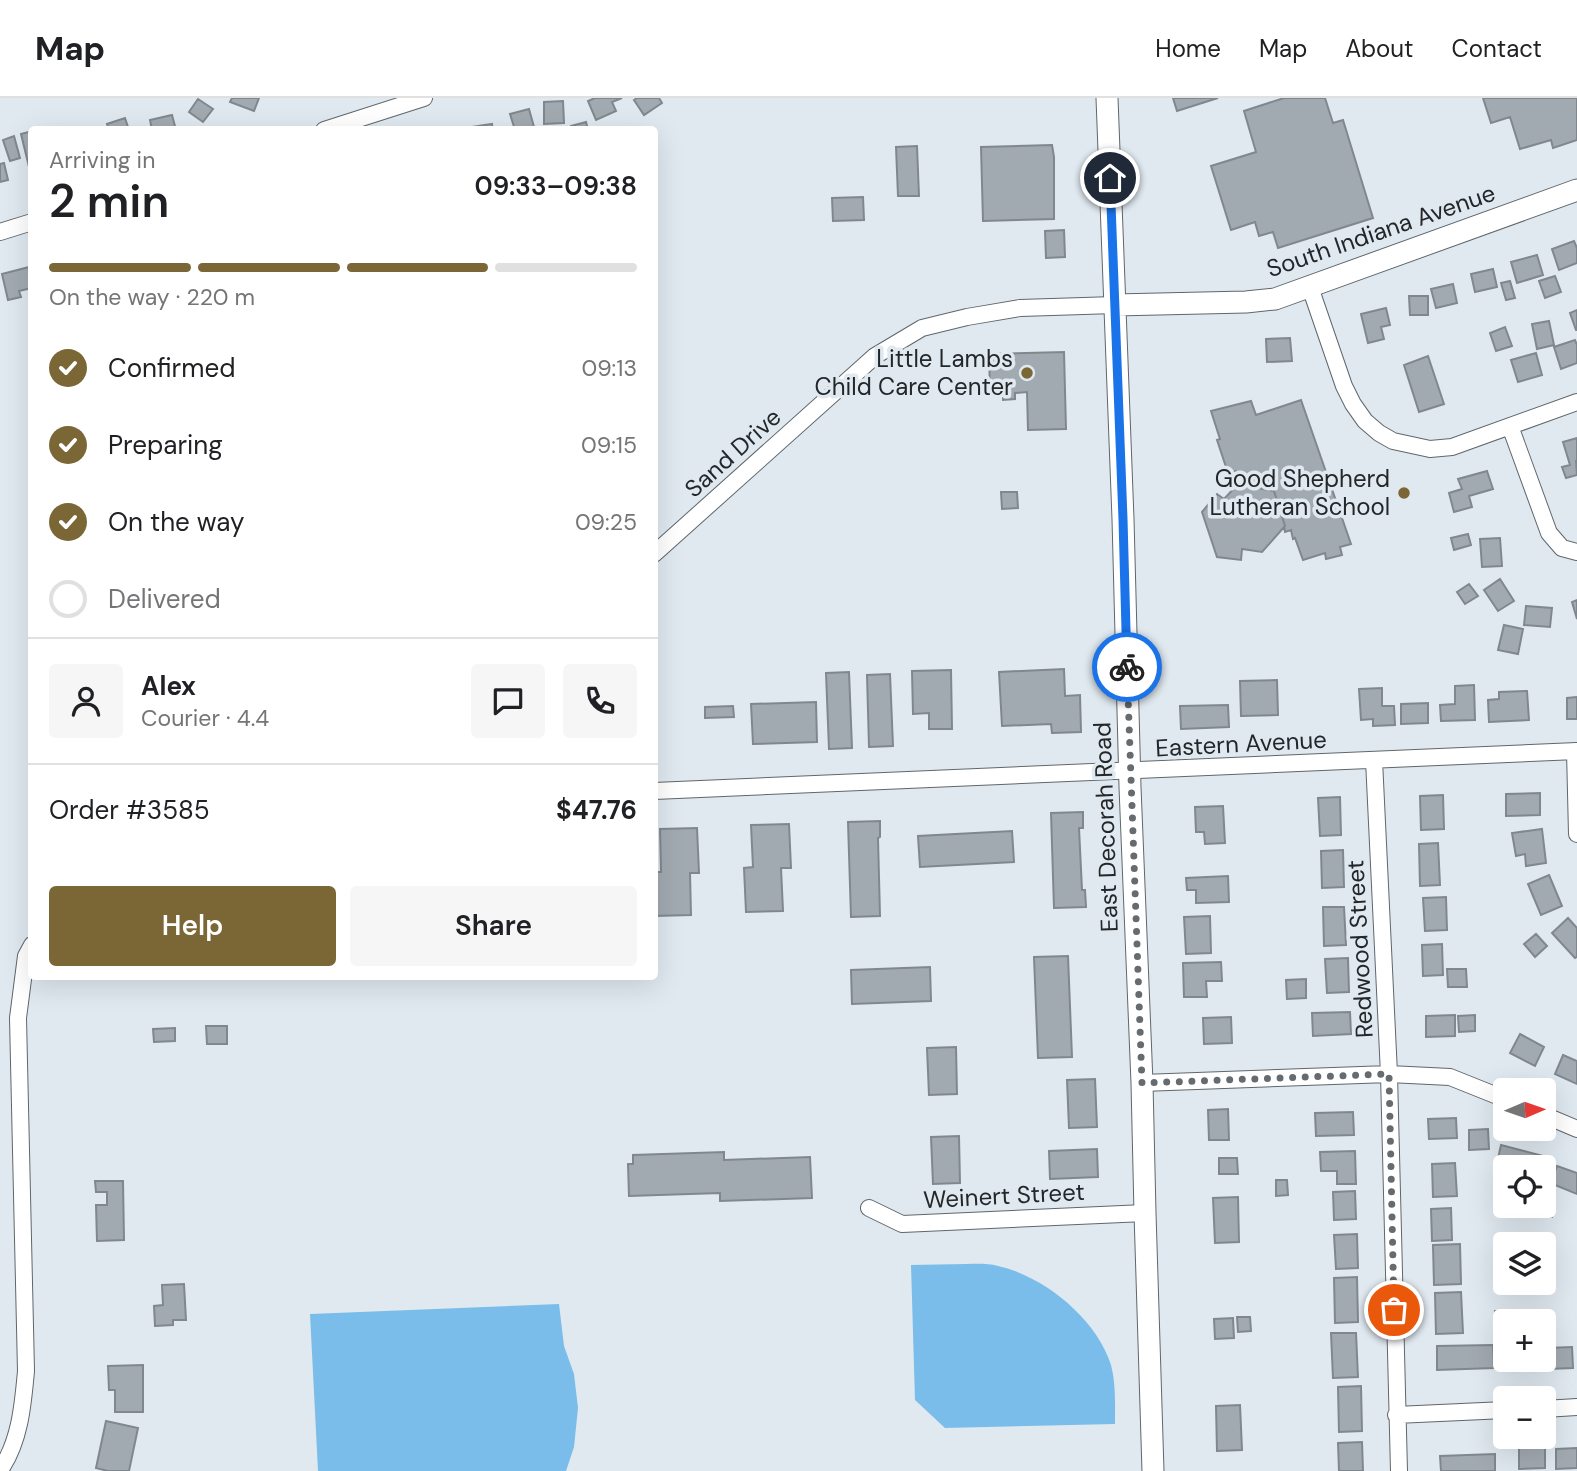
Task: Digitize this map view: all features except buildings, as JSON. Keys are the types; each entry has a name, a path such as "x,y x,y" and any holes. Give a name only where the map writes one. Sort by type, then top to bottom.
{"street":[{"path":"336,126 424,98"},
{"name":"East Decorah Road","path":"1107,98 1153,1471"},
{"name":"South Indiana Avenue","path":"1115,305 1275,299 1577,190"},
{"path":"0,232 28,223"},
{"path":"1310,287 1344,386 1353,404 1365,421 1393,441 1430,449 1452,446 1577,402"},
{"name":"Sand Drive","path":"658,550 875,356 922,328 1020,308 1115,305"},
{"path":"1510,426 1549,533 1564,553"},
{"path":"1576,751 1577,834"},
{"name":"Eastern Avenue","path":"658,791 1576,751"},
{"name":"Redwood Street","path":"1374,760 1389,1074 1399,1471"},
{"path":"0,1470 18,1432 26,1371 18,1018 28,952"},
{"path":"1142,1083 1389,1074 1450,1077 1493,1094"},
{"path":"1556,1120 1577,1129"},
{"name":"Weinert Street","path":"869,1208 902,1224 1144,1213"},
{"path":"1556,1408 1577,1407"},
{"path":"1396,1415 1493,1411"}],"shaded area":[{"path":"990,1264 1033,1279 1081,1316 1104,1348 1111,1365 1115,1424 945,1428 915,1400 911,1265"},
{"path":"559,1304 564,1346 574,1374 578,1408 574,1447 566,1471 318,1471 310,1314"}],"way so far":[{"path":"1127,667 1142,1083 1389,1074 1394,1310"}],"place":[{"name":"Little Lambs Child Care Center","path":"1027,373"},
{"name":"Good Shepherd Lutheran School","path":"1404,493"}],"route":[{"path":"1110,178 1127,667"}]}
